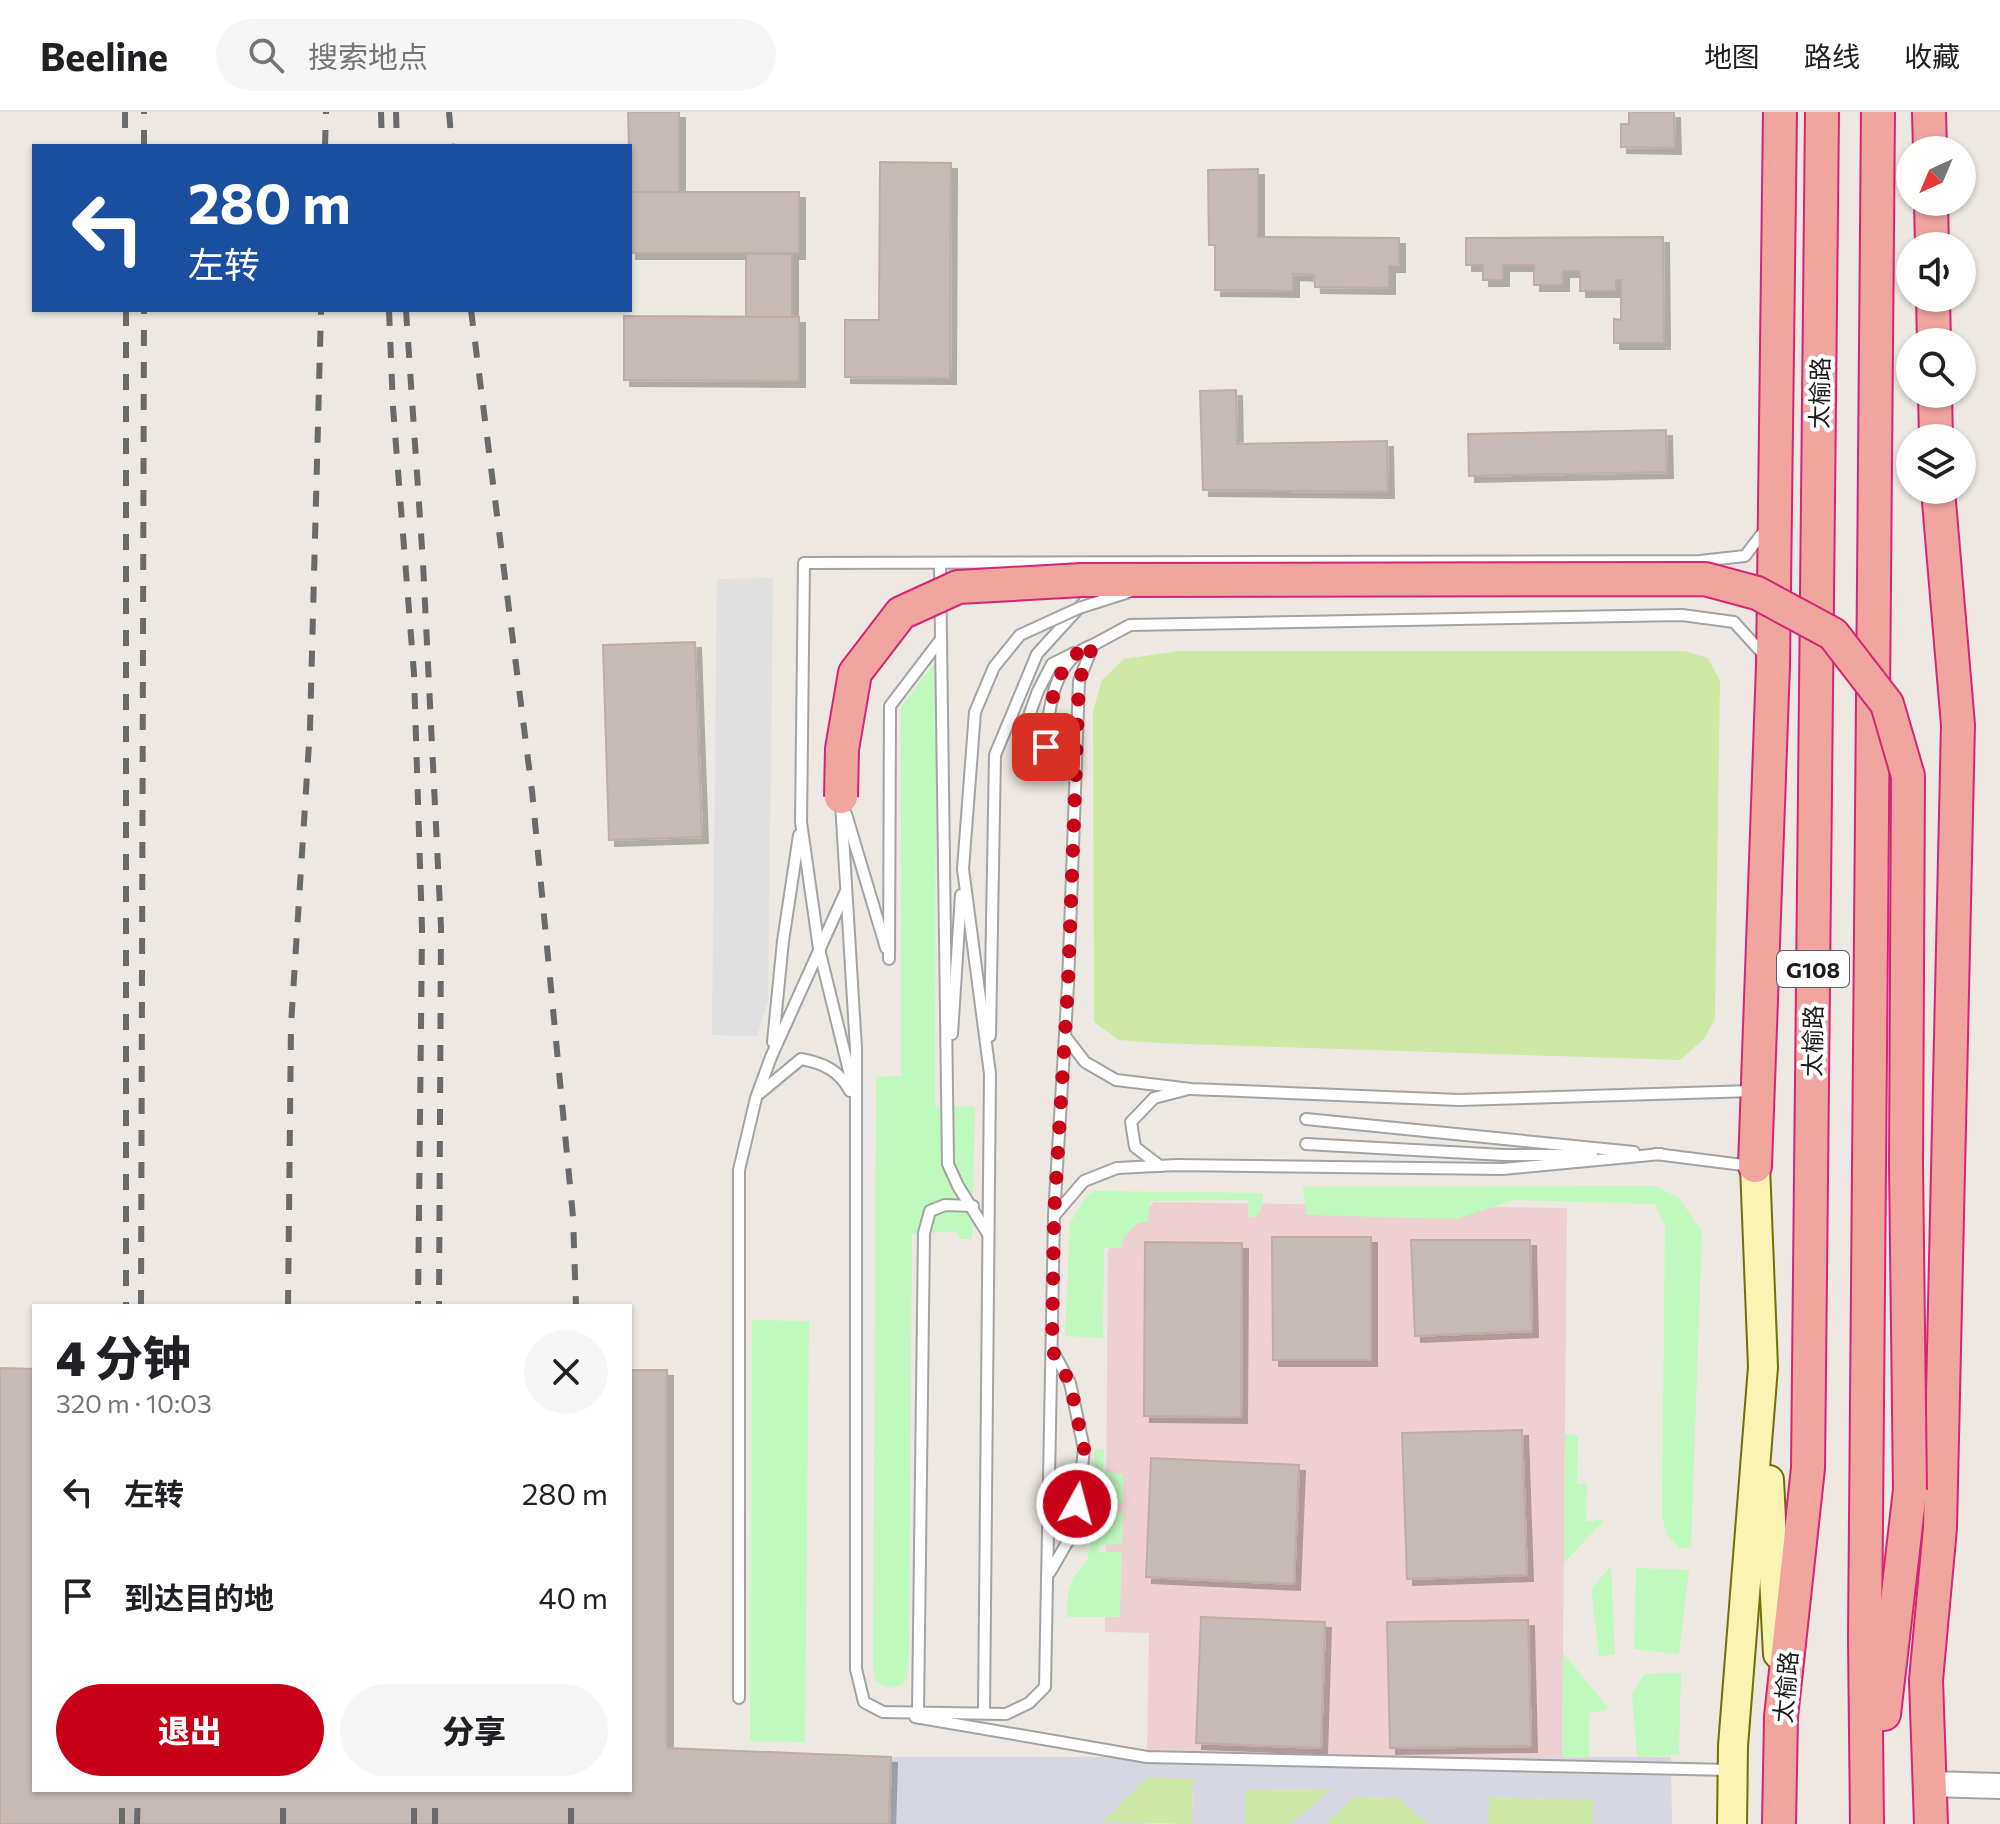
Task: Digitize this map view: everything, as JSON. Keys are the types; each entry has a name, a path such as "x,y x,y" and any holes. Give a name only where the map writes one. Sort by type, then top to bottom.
{"highway":[{"path":"1755,1166 1773,665 1780,112"},
{"path":"1776,427 1819,112"},
{"name":"太榆路","path":"1779,1824 1781,1717 1808,1468 1819,112"},
{"name":"G108","path":"1870,1824 1865,1638 1878,112"},
{"path":"1877,169 1892,112"},
{"path":"1929,112 1930,136"},
{"path":"1926,1680 1940,1528 1958,725 1939,504"},
{"path":"841,797 842,749 855,673 901,613 958,587 1082,580 1705,579 1757,593 1833,634 1887,704 1908,776 1906,1165 1910,1490 1926,1680 1931,1824"},
{"path":"1870,1824 1910,1490"}],"main road":[{"path":"1755,1166 1781,1717"},
{"path":"1732,1824 1733,1770 1763,1367"}],"street":[{"path":"1930,1784 2000,1786"}],"lane":[{"path":"771,1057 783,941 801,822 804,563 1700,561 1745,556 1775,516"},
{"path":"984,1713 995,755 1037,654 1119,562"},
{"path":"940,563 948,1164 988,1234"},
{"path":"947,1113 975,712 994,667 1020,635 1079,608 1165,580"},
{"path":"1024,768 1026,724 1052,664 1130,625 1682,615 1734,622 1773,665"},
{"path":"841,797 889,959 890,706 941,639"},
{"path":"883,1712 1006,1714 1029,1703 1045,1687 1054,1216 1065,1036 1079,681 1093,645"},
{"path":"1044,769 1050,704 1063,670 1077,651"},
{"path":"841,797 856,1049 856,1669 864,1702 883,1712 1147,1757 1733,1770"},
{"path":"801,822 819,949 856,1101"},
{"path":"963,869 990,1074"},
{"path":"739,1698 739,1170 756,1098 771,1057 846,891"},
{"path":"1065,1036 1085,1062 1116,1080 1191,1089 1459,1100 1758,1091"},
{"path":"756,1098 801,1059 825,1063 845,1082 856,1101"},
{"path":"1160,1166 1135,1147 1131,1122 1154,1098 1191,1089"},
{"path":"1306,1119 1755,1166"},
{"path":"1306,1144 1504,1155 1661,1154"},
{"path":"1054,1216 1084,1181 1117,1168 1503,1169 1661,1154"},
{"path":"918,1712 924,1233 930,1211 945,1205 973,1206"},
{"path":"1049,1574 1075,1529 1084,1449 1070,1383 1052,1350"}],"shaded area":[{"path":"773,578 768,1001 757,1036 712,1035 717,579"},
{"path":"1154,1202 1567,1208 1562,1757 1147,1757 1149,1633 1105,1632 1108,1250"},
{"path":"891,1757 1671,1757 1672,1824 1593,1824 1593,1800 1489,1797 1488,1824 1428,1824 1398,1798 1354,1797 1326,1824 1289,1824 1332,1789 1245,1790 1245,1824 1192,1824 1193,1779 1147,1777 1103,1821 1156,1824 889,1824"}],"green space":[{"path":"1179,651 1685,651 1708,658 1720,681 1715,1018 1705,1038 1680,1060 1157,1043 1119,1040 1094,1022 1093,711 1102,680 1124,659"},
{"path":"936,662 935,1107 975,1106 972,1239 960,1239 956,1231 912,1234 909,1656 907,1678 900,1686 888,1688 876,1681 873,1668 876,1077 901,1076 901,707"},
{"path":"1655,1186 1678,1197 1702,1231 1691,1547 1680,1549 1667,1535 1662,1516 1665,1226 1655,1204 1514,1200 1456,1219 1306,1215 1303,1187"},
{"path":"1095,1191 1263,1193 1261,1209 1255,1218 1248,1216 1248,1200 1150,1201 1148,1222 1139,1222 1124,1237 1121,1248 1104,1248 1103,1338 1065,1336 1070,1223 1086,1197"},
{"path":"752,1320 809,1321 805,1742 750,1741"},
{"path":"1565,1434 1578,1436 1577,1484 1587,1483 1586,1522 1605,1519 1564,1563"},
{"path":"1095,1449 1104,1449 1103,1472 1123,1474 1123,1503 1100,1504 1099,1511 1123,1512 1122,1544 1099,1545 1099,1552 1122,1552 1120,1617 1067,1617 1068,1592 1074,1576 1087,1562 1091,1539"},
{"path":"1611,1566 1615,1655 1599,1656 1591,1589"},
{"path":"1636,1568 1689,1570 1679,1654 1634,1649"},
{"path":"1563,1653 1609,1709 1589,1713 1589,1757 1562,1757"},
{"path":"1681,1673 1679,1755 1637,1757 1632,1694 1645,1674"},
{"path":"1147,1777 1193,1778 1192,1824 1102,1822"},
{"path":"1334,1789 1289,1824 1245,1824 1245,1790"},
{"path":"1354,1797 1398,1798 1428,1824 1326,1824"},
{"path":"1488,1797 1593,1800 1593,1824 1488,1824"}],"building":[{"path":"628,112 679,112 679,192 632,192 632,144 629,144"},
{"path":"1629,112 1674,112 1675,148 1621,147 1621,124 1629,124"},
{"path":"880,162 951,163 950,378 845,377 845,320 879,320"},
{"path":"1258,169 1258,237 1399,238 1399,266 1389,266 1389,288 1315,287 1314,275 1293,274 1293,291 1215,290 1215,245 1209,245 1208,170"},
{"path":"632,192 799,192 799,253 632,253"},
{"path":"1663,237 1664,343 1614,343 1614,319 1621,320 1621,280 1616,280 1616,291 1580,291 1580,271 1563,271 1563,285 1534,285 1534,265 1503,265 1503,280 1483,280 1483,265 1466,265 1466,238"},
{"path":"746,254 792,254 792,317 746,317"},
{"path":"624,316 799,317 799,381 624,380"},
{"path":"1236,390 1237,444 1387,441 1388,492 1203,490 1200,391"},
{"path":"1666,430 1667,472 1469,476 1468,434"},
{"path":"695,642 702,837 609,840 603,645"},
{"path":"1272,1237 1371,1237 1371,1360 1273,1360"},
{"path":"1411,1240 1530,1240 1532,1331 1415,1336"},
{"path":"1145,1242 1242,1243 1241,1417 1144,1416"},
{"path":"0,1368 32,1369 32,1792 632,1792 632,1370 667,1370 667,1748 891,1757 889,1824 0,1824"},
{"path":"1522,1430 1527,1575 1407,1579 1402,1433"},
{"path":"1151,1458 1299,1465 1294,1584 1146,1577"},
{"path":"1201,1617 1325,1622 1321,1748 1196,1743"},
{"path":"1528,1620 1531,1746 1390,1748 1387,1622"}],"railway":[{"path":"125,112 125,144"},
{"path":"144,112 144,144"},
{"path":"325,144 326,112"},
{"path":"381,112 382,144"},
{"path":"396,112 397,144"},
{"path":"449,112 452,144"},
{"path":"126,312 126,1304"},
{"path":"141,1304 144,312"},
{"path":"288,1304 291,1025 310,728 321,312"},
{"path":"389,312 393,407 414,674 422,929 418,1304"},
{"path":"406,312 423,563 441,927 439,1304"},
{"path":"471,312 532,791 573,1217 576,1304"},
{"path":"122,1792 122,1824"},
{"path":"137,1824 138,1792"},
{"path":"283,1792 283,1824"},
{"path":"414,1792 414,1824"},
{"path":"435,1792 435,1824"},
{"path":"571,1792 571,1824"}],"route":[{"path":"1046,747 1050,704 1063,670 1077,651 1093,645 1079,681 1068,985 1054,1216 1052,1350 1070,1383 1084,1449 1077,1504"}]}
